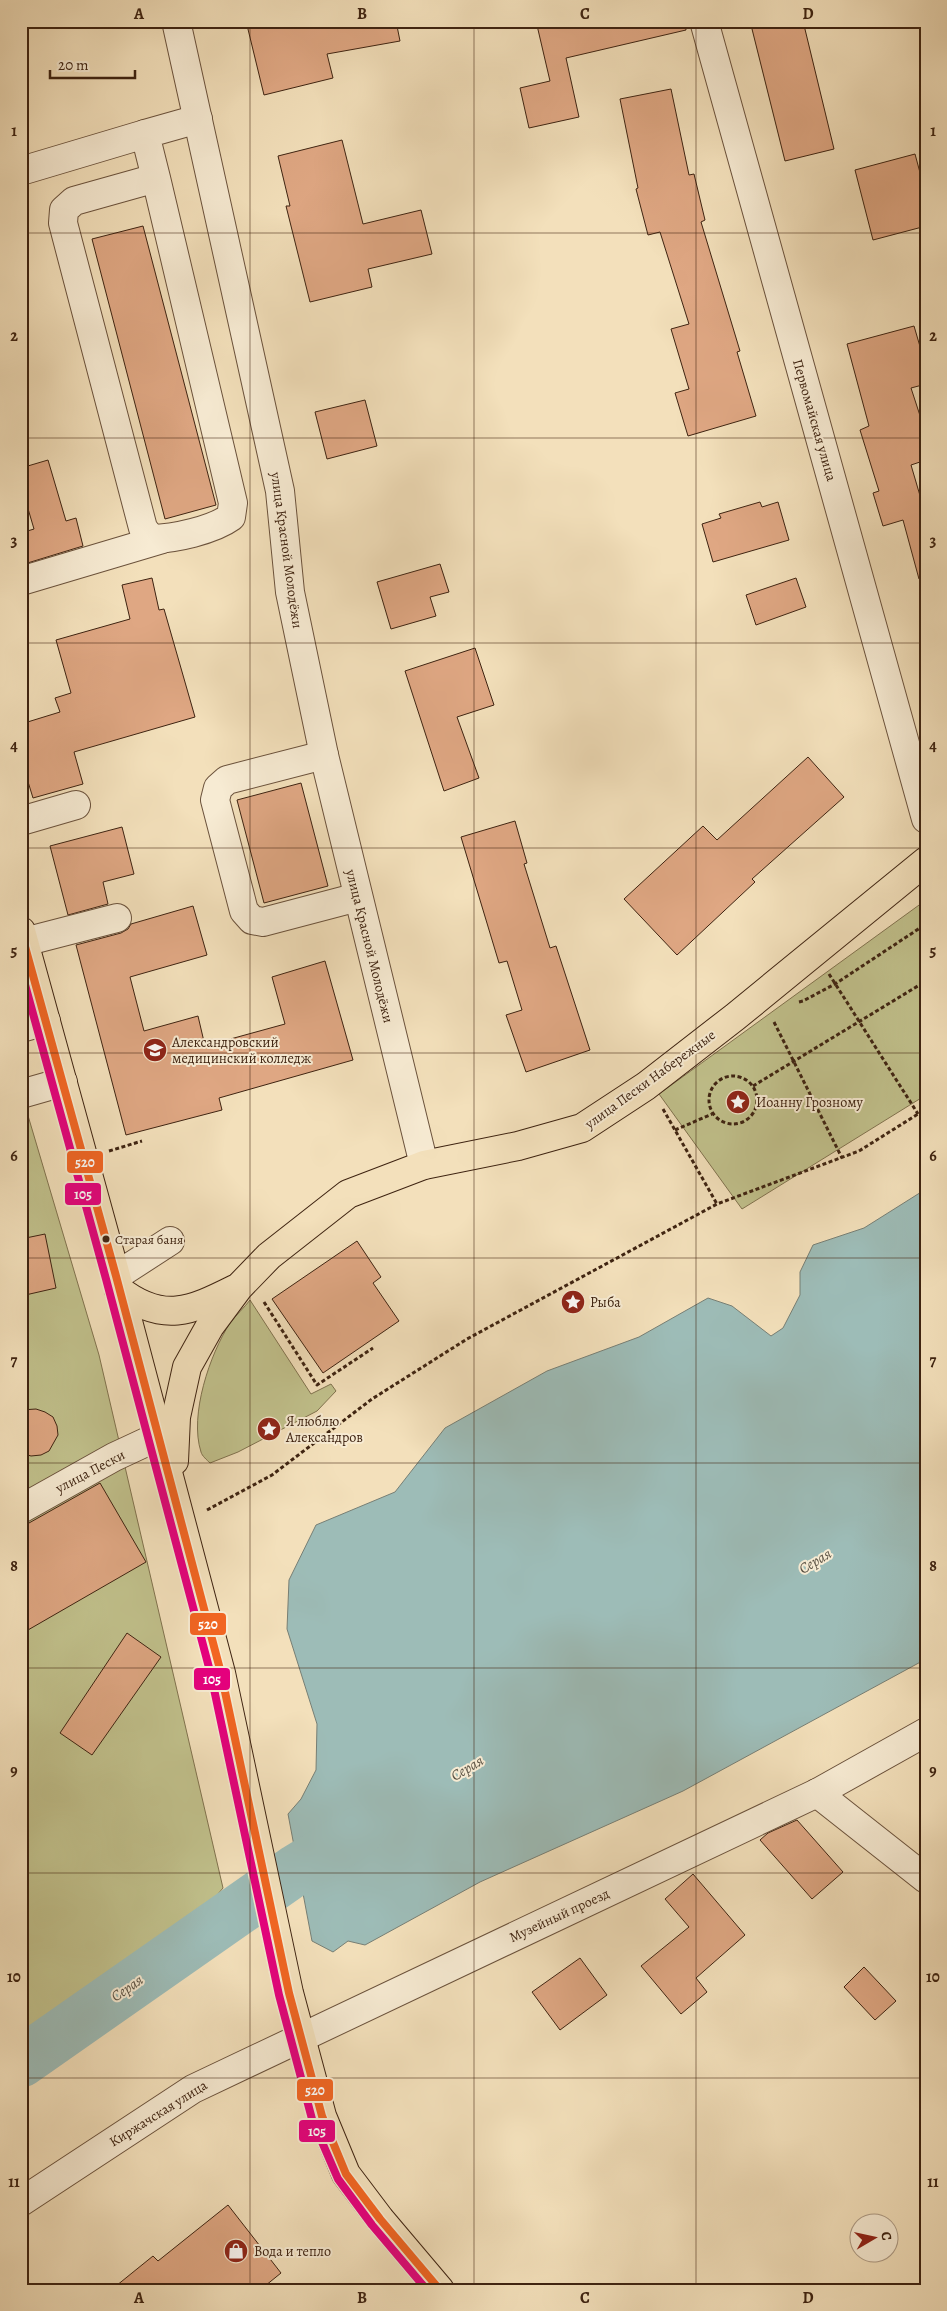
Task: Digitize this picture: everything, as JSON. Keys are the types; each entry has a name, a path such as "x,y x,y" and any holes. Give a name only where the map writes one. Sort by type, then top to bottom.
{"main road":[{"name":"улица Пески Набережные","path":"173,1489 176,1416 187,1367 210,1326 239,1287 269,1256 348,1194 424,1165 518,1146 582,1128 646,1086 735,1017 926,861"},
{"path":"23,937 34,1025 63,1082 221,1673 289,1993 322,2116 346,2174 380,2219 440,2290"},
{"name":"улица Пески Набережные","path":"118,1283 133,1301 170,1313 198,1307 239,1287"}],"street":[{"name":"улица Красной Молодёжи","path":"176,21 280,490 290,592 324,755 424,1165"},
{"name":"Первомайская улица","path":"704,21 926,819"},
{"path":"21,171 198,118"},
{"path":"21,581 162,539 220,525 231,517 233,503 145,134"},
{"path":"156,178 74,201 64,210 63,223 143,528 151,539 162,539"},
{"path":"324,755 226,780 218,788 215,800 244,911 252,920 263,922 358,897"},
{"path":"21,821 76,805"},
{"path":"23,937 117,918"},
{"path":"21,1094 63,1082"},
{"path":"118,1283 170,1241"},
{"name":"улица Пески","path":"21,1509 114,1457 159,1436"},
{"name":"Музейный проезд","path":"301,2037 818,1793 926,1732"},
{"path":"818,1793 926,1879"},
{"name":"Киржачская улица","path":"21,2202 193,2088 301,2037"}],"path":[{"path":"794,1002 803,1001 835,984 926,924"},
{"path":"825,967 918,1114"},
{"path":"753,1086 926,981"},
{"path":"773,1021 842,1158"},
{"path":"731,1076 743,1078 753,1086 757,1105 747,1121 728,1125 712,1114 708,1102 711,1090 719,1080 731,1076"},
{"path":"662,1107 717,1204"},
{"path":"202,1512 272,1475 372,1399 467,1339 717,1204 858,1152 926,1109"},
{"path":"675,1130 712,1114"},
{"path":"106,1151 142,1141"},
{"path":"264,1302 317,1385 373,1348"}],"green space":[{"path":"926,900 926,1095 742,1209 659,1094"},
{"path":"21,1092 99,1355 223,1888 156,1968 21,2043"},
{"path":"250,1300 311,1394 331,1384 336,1391 317,1411 238,1452 210,1463 202,1453 198,1437 200,1403 204,1385 215,1351 230,1323"}],"water":[{"path":"926,1189 926,1659 683,1791 480,1882 365,1945 348,1941 333,1952 312,1941 288,1814 301,1799 316,1770 317,1724 287,1629 289,1580 316,1525 395,1492 445,1428 547,1371 639,1337 708,1298 732,1306 771,1336 783,1328 800,1295 800,1272 813,1245 864,1228"}],"building":[{"path":"246,21 396,21 400,41 327,54 333,78 264,95"},
{"path":"536,21 685,21 686,30 566,58 579,117 529,128 520,88 550,81"},
{"path":"750,21 803,21 834,149 785,161"},
{"path":"671,89 689,175 694,174 705,220 701,222 740,351 737,352 756,416 688,436 675,393 689,389 671,329 689,324 660,232 648,235 636,189 638,188 620,99"},
{"path":"342,140 363,224 421,210 432,254 368,269 372,287 310,302 286,206 290,206 278,156"},
{"path":"915,154 926,195 926,226 873,240 855,170"},
{"path":"143,226 216,505 165,519 92,239"},
{"path":"914,326 926,367 926,384 911,388 926,434 926,460 911,465 926,516 926,578 919,579 903,520 883,526 873,493 879,491 860,430 869,426 847,344"},
{"path":"365,400 377,446 327,459 315,412"},
{"path":"48,460 66,521 76,518 83,546 21,565 21,533 34,529 21,485 21,468"},
{"path":"760,502 762,507 778,502 789,540 713,562 702,524 721,518 719,514"},
{"path":"440,564 449,592 430,597 436,616 391,629 377,582"},
{"path":"152,578 159,610 164,609 195,717 74,752 83,784 33,798 21,759 21,724 60,712 55,698 71,693 56,640 130,619 122,585"},
{"path":"796,578 806,607 756,625 746,595"},
{"path":"475,648 494,705 457,717 479,778 444,791 405,671"},
{"path":"808,757 844,797 752,879 755,882 677,955 624,899 703,826 717,840"},
{"path":"301,783 328,886 264,903 237,800"},
{"path":"515,821 527,863 524,864 550,948 556,946 590,1050 526,1072 506,1015 522,1010 507,961 499,963 461,837"},
{"path":"122,827 134,874 103,882 108,904 68,915 50,846"},
{"path":"193,906 207,955 130,977 144,1031 198,1016 205,1046 285,1024 272,977 325,961 353,1060 219,1098 222,1110 126,1135 76,945 121,933 128,929 131,924"},
{"path":"45,1234 56,1288 21,1296 21,1239"},
{"path":"357,1241 381,1277 373,1283 399,1321 323,1373 272,1299"},
{"path":"36,1409 53,1417 58,1435 49,1451 41,1455 31,1456 21,1453 21,1410"},
{"path":"100,1483 146,1562 21,1634 21,1525 29,1523"},
{"path":"127,1633 161,1657 92,1755 60,1733"},
{"path":"797,1820 843,1872 812,1899 760,1840 768,1833"},
{"path":"693,1874 745,1935 696,1978 707,1992 681,2014 641,1966 689,1927 665,1899"},
{"path":"580,1958 607,1995 560,2030 532,1992"},
{"path":"864,1967 896,2001 875,2020 844,1987"},
{"path":"228,2205 281,2273 260,2290 111,2290 153,2256 158,2261"}],"waterway":[{"name":"Серая","path":"21,2062 297,1869 358,1832"}],"transit line":[{"name":"520","path":"21,932 116,1276 221,1673 289,1993 322,2116 346,2174 380,2219 440,2290"},
{"name":"105","path":"21,970 106,1279 211,1675 279,1995 312,2119 338,2179 372,2225 427,2290"}],"place":[{"name":"Александровский медицинский колледж","path":"155,1050"},
{"name":"Иоанну Грозному","path":"738,1102"},
{"name":"Старая баня","path":"106,1239"},
{"name":"Рыба","path":"573,1302"},
{"name":"Я люблю Александров","path":"269,1429"},
{"name":"Вода и тепло","path":"236,2251"}]}
